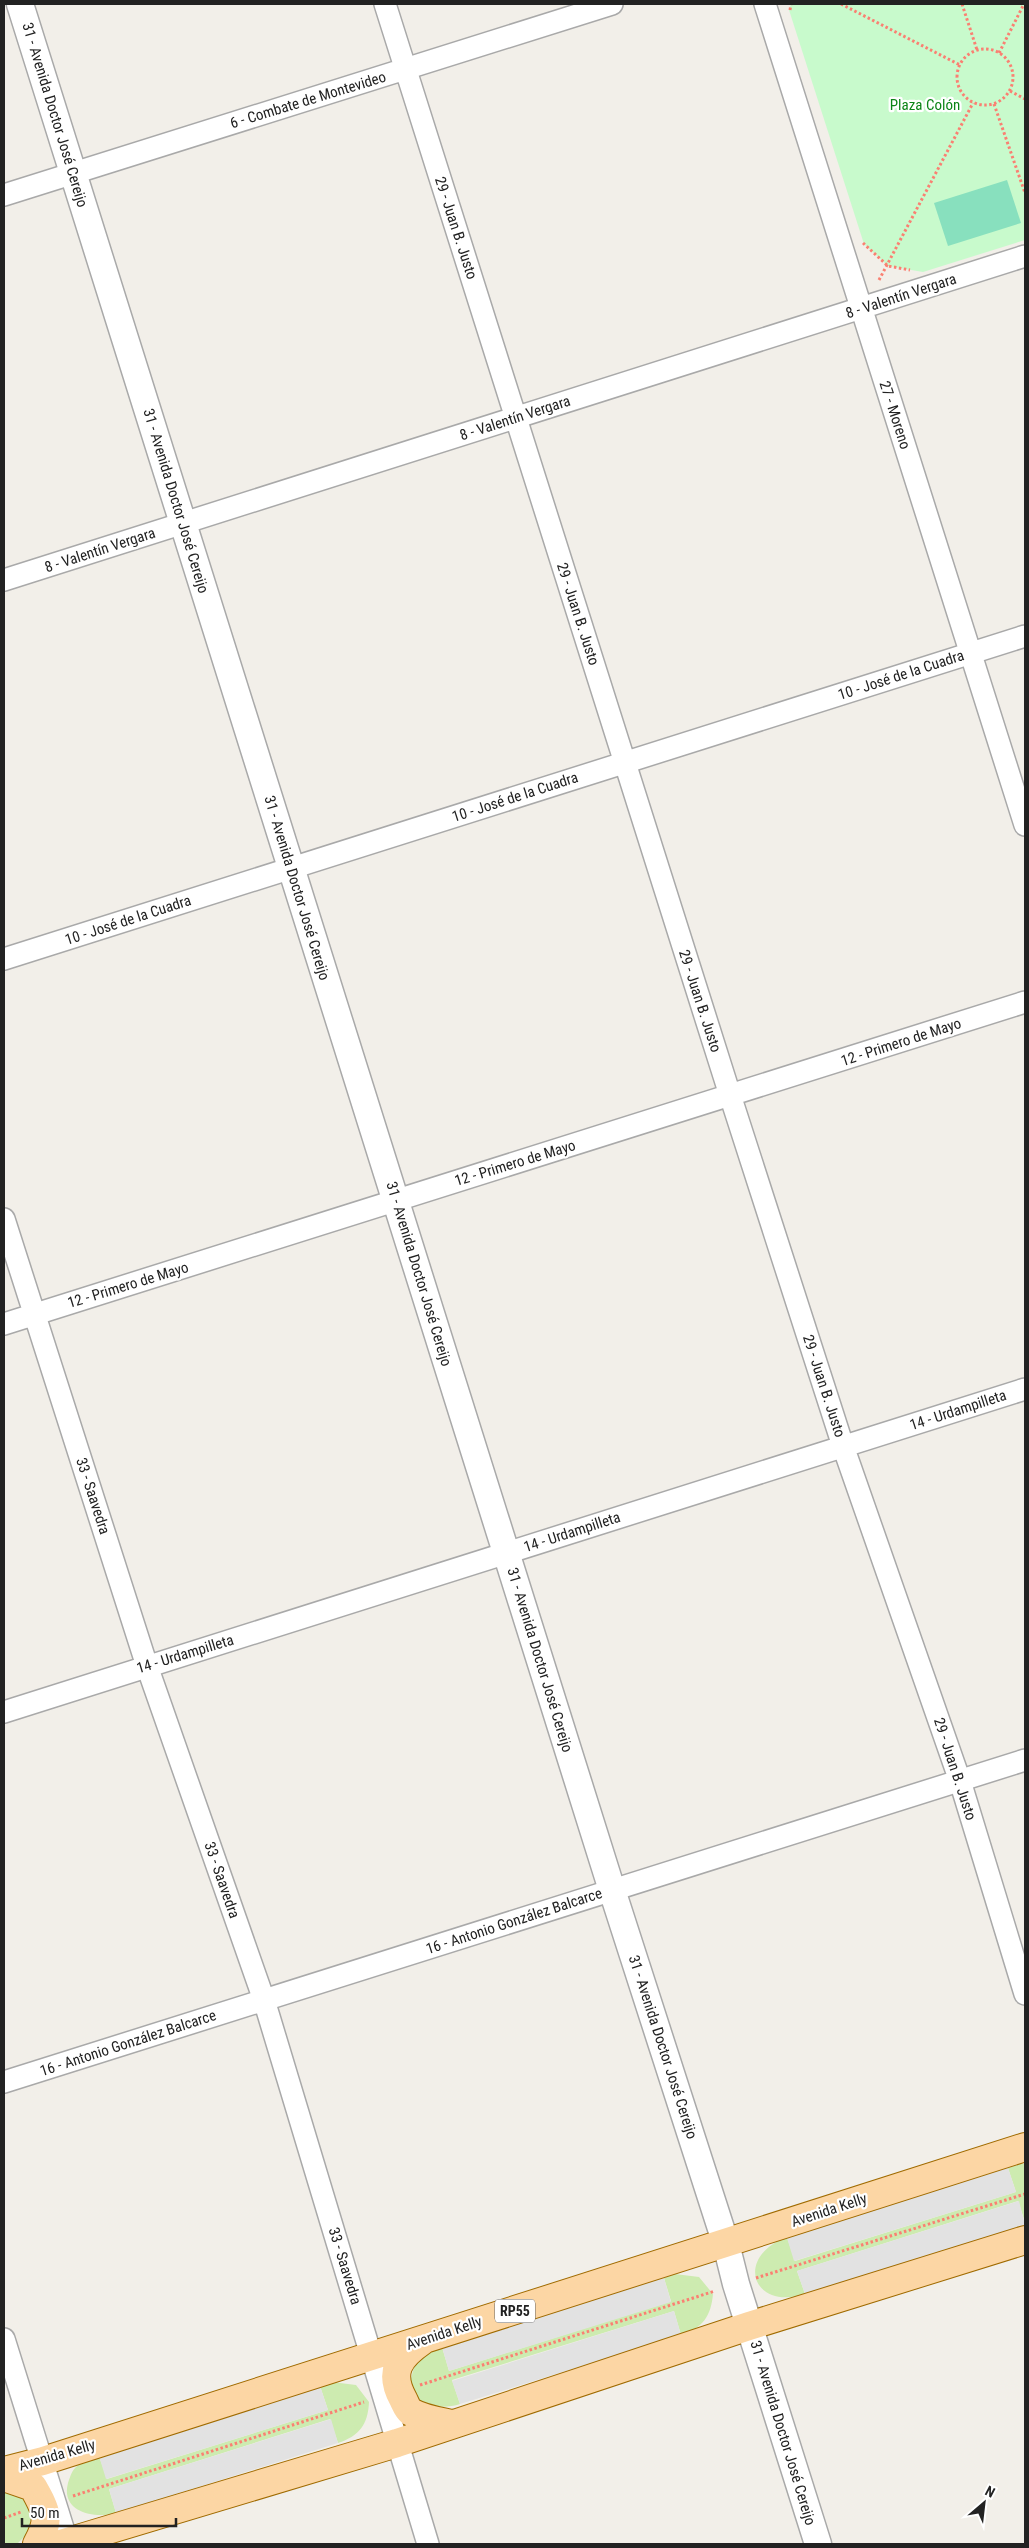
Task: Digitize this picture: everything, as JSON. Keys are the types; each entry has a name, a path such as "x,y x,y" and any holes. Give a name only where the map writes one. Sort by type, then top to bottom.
{"main road":[{"name":"Avenida Kelly","path":"4,2471 43,2461 1023,2149"},
{"path":"65,2544 397,2443 749,2326 1025,2240"},
{"path":"425,2339 405,2353 395,2372 391,2394 409,2411 428,2419 452,2424"},
{"path":"4,2477 33,2487 49,2504 47,2527 37,2544"}],"street":[{"name":"31 - Avenida Doctor José Cereijo","path":"20,4 612,1890 726,2244 736,2284 818,2544"},
{"name":"29 - Juan B. Justo","path":"385,4 730,1095 844,1446 960,1781 1025,1994"},
{"name":"6 - Combate de Montevideo","path":"4,195 612,4"},
{"name":"27 - Moreno","path":"765,4 1025,825"},
{"name":"8 - Valentín Vergara","path":"4,580 1025,256"},
{"name":"10 - José de la Cuadra","path":"4,959 1025,636"},
{"name":"12 - Primero de Mayo","path":"4,1324 1025,1002"},
{"name":"33 - Saavedra","path":"4,1219 148,1666 264,2000 372,2356 391,2394 397,2443 428,2544"},
{"name":"14 - Urdampilleta","path":"4,1712 1025,1389"},
{"name":"16 - Antonio González Balcarce","path":"4,2082 1025,1760"},
{"path":"4,2339 43,2461 49,2504 65,2544"}],"path":[{"path":"791,4 789,10 792,20"},
{"path":"840,4 960,65"},
{"path":"962,4 977,50"},
{"path":"999,53 1024,4"},
{"path":"985,49 999,53 1008,60 1012,68 1014,78 1010,91 1007,96 994,104 980,105 973,103 963,95 958,87 957,78 960,65 968,55 977,50 985,49"},
{"path":"1010,91 1025,99"},
{"path":"861,308 888,266 973,103"},
{"path":"994,104 1025,193"},
{"path":"861,235 864,244 888,266 914,270"},
{"path":"4,2518 736,2284 1025,2194"}],"green space":[{"name":"Plaza Colón","path":"791,4 1025,4 1025,240 923,272 888,266 864,244 789,10"},
{"path":"1007,180 1021,223 948,246 934,203"},
{"path":"1025,2164 1025,2222 1018,2201 797,2271 805,2294 787,2297 772,2295 762,2289 756,2279 755,2268 760,2257 770,2246 787,2237 795,2261 1016,2192 1008,2168"},
{"path":"675,2274 699,2277 713,2294 708,2315 700,2325 689,2332 681,2335 674,2311 452,2380 460,2404 442,2407 433,2406 418,2399 413,2393 411,2385 414,2368 425,2354 431,2351 442,2347 449,2371 671,2301 664,2278"},
{"path":"332,2382 356,2385 369,2402 367,2417 361,2428 352,2437 338,2443 330,2419 109,2489 116,2513 99,2515 82,2512 69,2501 67,2493 71,2474 77,2466 87,2460 99,2456 107,2479 328,2410 320,2386"},
{"path":"4,2490 21,2496 33,2510 28,2533 17,2544 4,2544"}],"shaded area":[{"path":"1008,2168 1016,2192 794,2261 787,2238"},
{"path":"1019,2201 1025,2225 805,2294 797,2271"},
{"path":"664,2278 671,2302 449,2371 442,2347"},
{"path":"674,2311 681,2335 460,2404 452,2381"},
{"path":"320,2386 328,2410 106,2479 99,2456"},
{"path":"331,2419 338,2443 116,2513 109,2489"}]}
